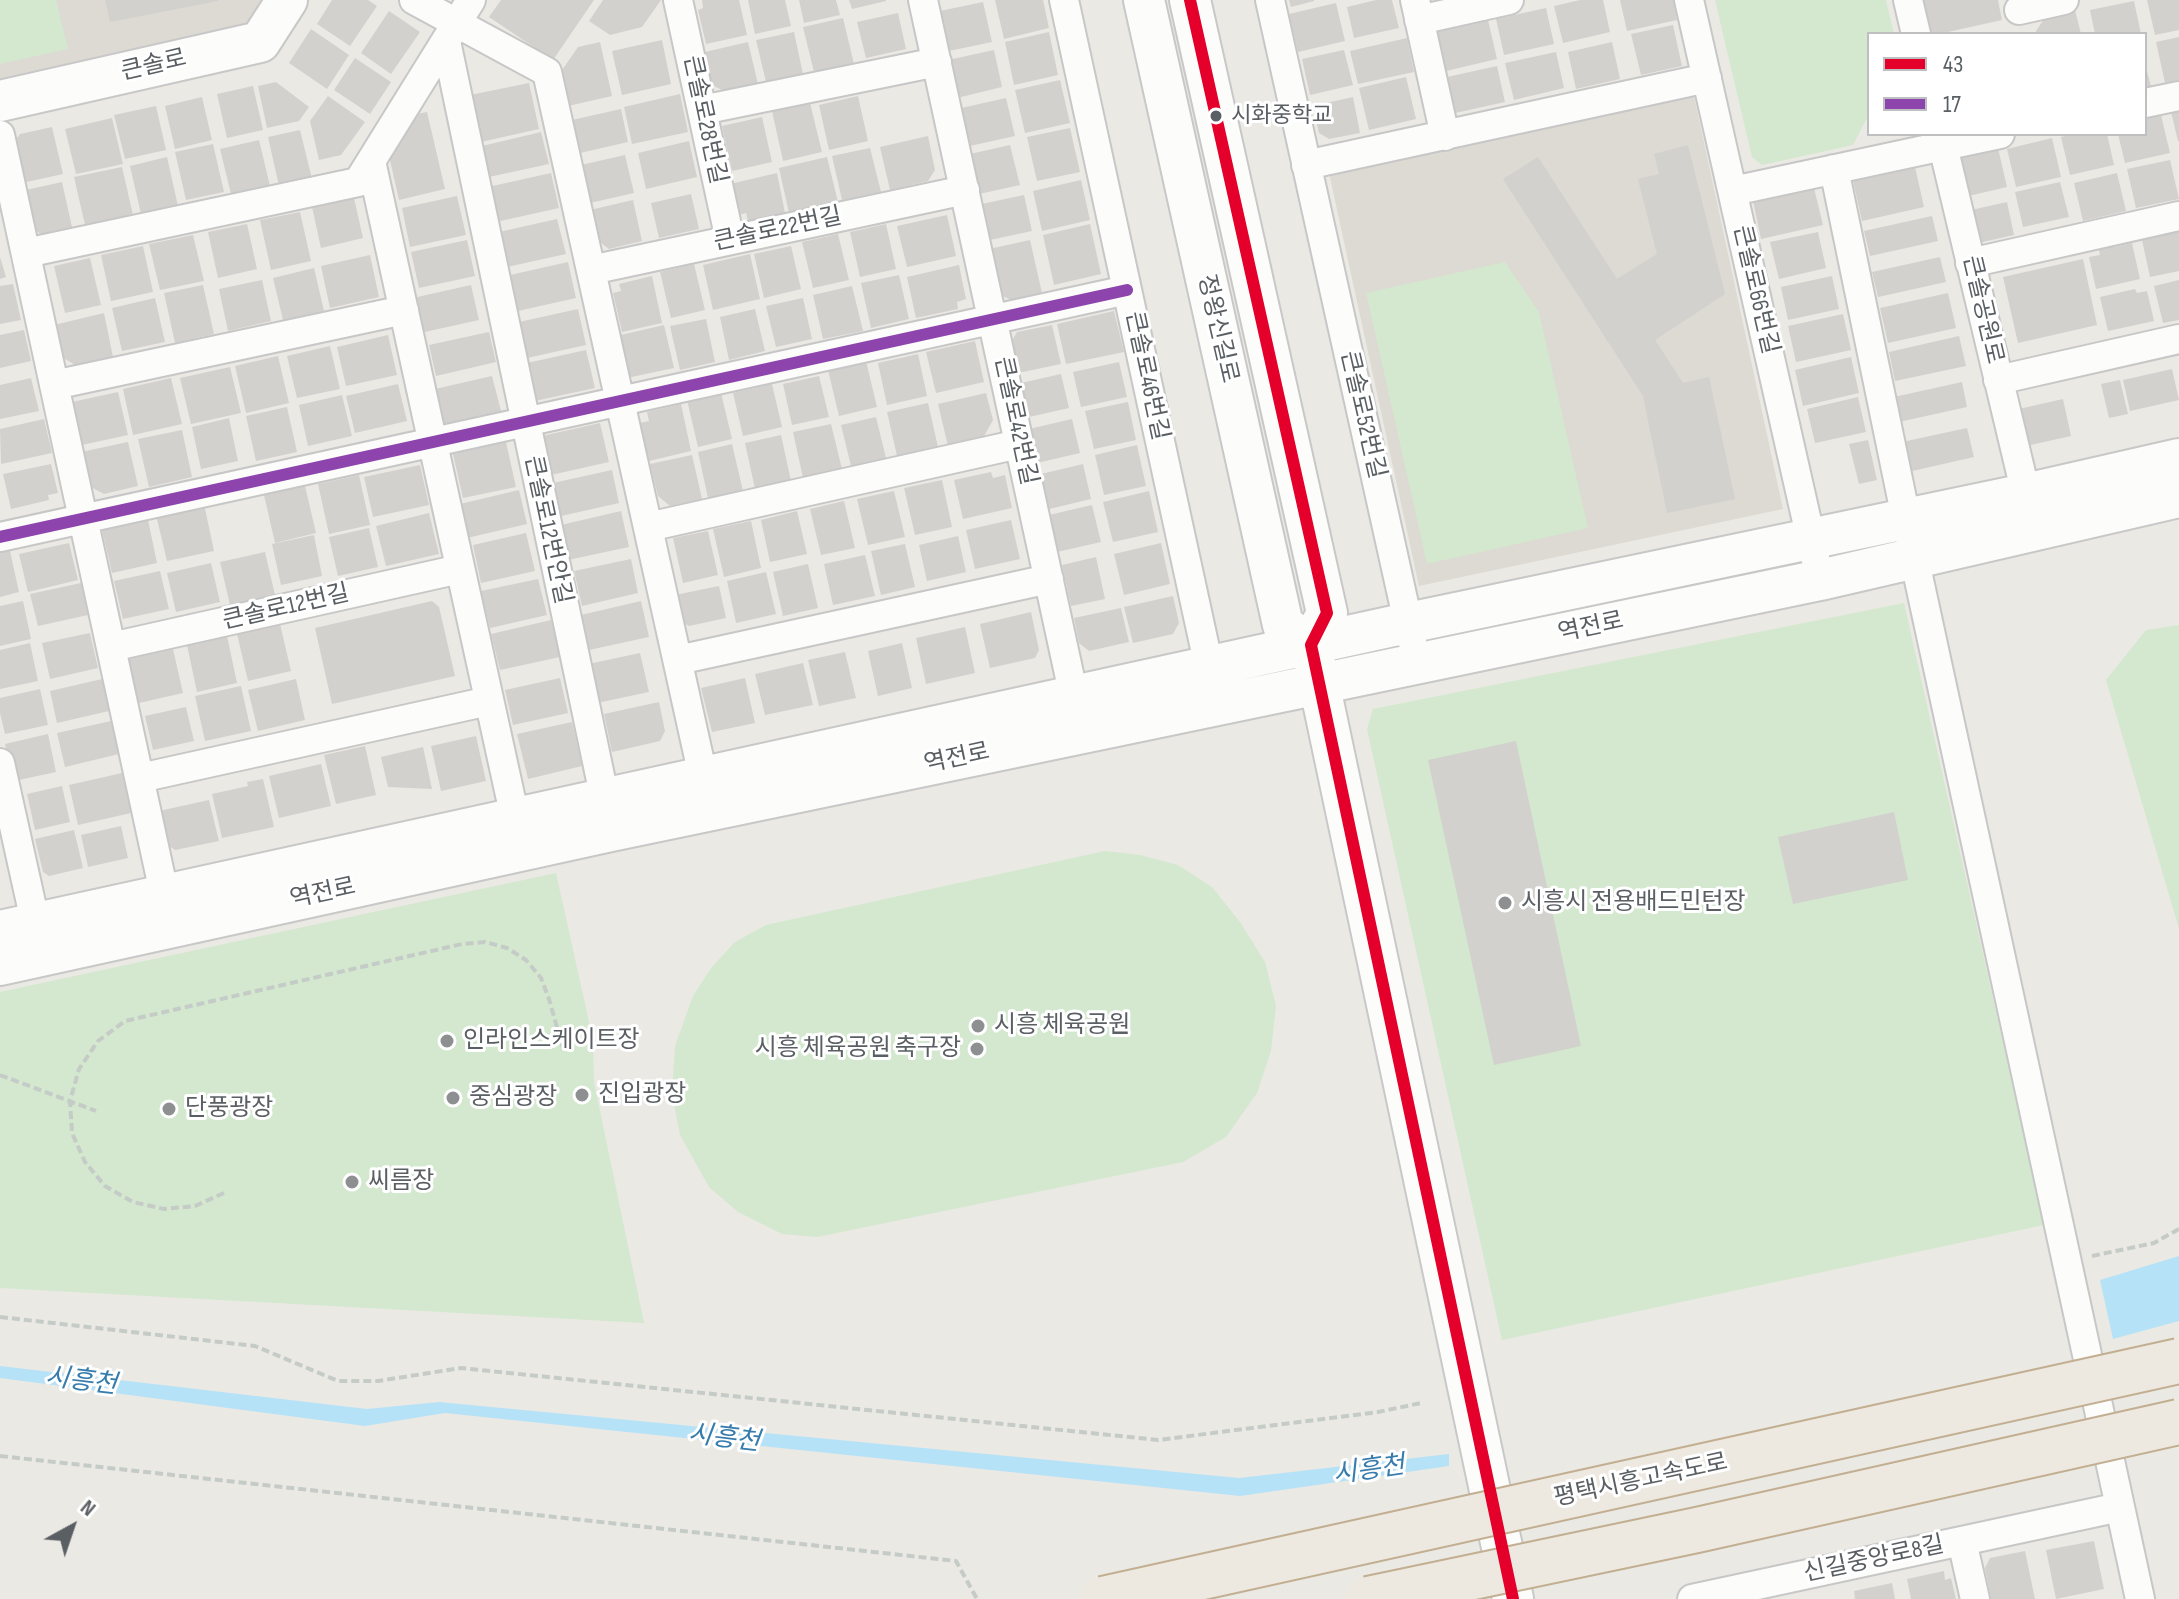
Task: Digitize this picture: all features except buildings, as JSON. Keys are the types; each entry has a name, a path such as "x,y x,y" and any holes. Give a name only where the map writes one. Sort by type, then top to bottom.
{"highway":[{"name":"평택시흥고속도로","path":"1103,1599 2179,1361"},
{"path":"1368,1599 1697,1530 2179,1422"}],"street":[{"name":"큰솔로","path":"0,101 260,42 287,0"},
{"path":"414,0 458,21 547,72 707,794"},
{"name":"큰솔로28번길","path":"678,0 730,240"},
{"name":"큰솔로42번길","path":"923,0 1078,715"},
{"name":"큰솔로46번길","path":"1064,0 1217,705"},
{"name":"정왕신길로","path":"1144,0 1283,625 1311,645 1327,613 1190,0"},
{"name":"큰솔로52번길","path":"1270,0 1417,665"},
{"path":"1445,136 1417,10 1509,0"},
{"name":"큰솔로66번길","path":"1689,0 1820,580"},
{"path":"1908,0 1916,32"},
{"path":"2020,15 2064,0"},
{"path":"26,253 358,182 458,21"},
{"name":"큰솔로12번안길","path":"458,21 525,422 608,815"},
{"path":"702,110 937,62"},
{"path":"1306,165 1707,78"},
{"path":"2147,103 2179,96"},
{"path":"0,135 168,911"},
{"path":"1733,191 1834,169 1942,140 1981,136"},
{"name":"큰솔공원로","path":"1942,140 2030,513"},
{"path":"371,161 518,835"},
{"path":"1834,169 1910,538 2140,1599"},
{"name":"큰솔로22번길","path":"591,270 965,190"},
{"path":"1970,263 2179,216"},
{"path":"0,537 1127,290"},
{"path":"54,385 404,310"},
{"path":"1998,380 2179,339"},
{"path":"648,527 1019,444"},
{"name":"역전로","path":"2030,513 2179,459"},
{"name":"역전로","path":"1078,715 1209,667 1811,539 1910,538 2030,513 2179,497"},
{"name":"역전로","path":"0,965 26,936 168,911 1078,715 1217,705 1820,580 1910,538"},
{"name":"큰솔로12번길","path":"111,647 460,569"},
{"path":"678,660 1049,579"},
{"path":"1311,645 1513,1599"},
{"path":"140,778 489,701"},
{"path":"0,763 26,936"},
{"name":"신길중앙로8길","path":"1692,1599 2120,1507"},
{"name":"신길중앙로8길","path":"1962,1541 1975,1599"}],"path":[{"path":"224,1193 195,1206 164,1209 133,1202 105,1186 85,1162 72,1133 70,1101 79,1069 98,1041 125,1021 462,944 485,942 507,948 526,960 541,978 564,1052"},
{"path":"0,1075 96,1111"},
{"path":"2082,1258 2154,1243 2179,1229"},
{"path":"0,1317 255,1346 338,1381 378,1381 461,1368 1158,1440 1378,1412 1421,1403"},
{"path":"0,1456 956,1561 977,1599"}],"shaded area":[{"path":"0,0 267,0 248,27 0,83"},
{"name":"시화중학교","path":"1694,96 1783,509 1419,586 1329,173"}],"green space":[{"path":"0,0 56,0 68,49 0,64"},
{"path":"1715,0 1886,0 1894,32 1867,32 1867,118 1853,145 1762,165 1752,157"},
{"path":"1505,262 1539,312 1588,528 1427,564 1366,293"},
{"path":"1904,603 2044,1225 1502,1340 1367,729 1373,709"},
{"path":"2179,625 2179,929 2106,680 2146,630"},
{"name":"시흥 체육공원","path":"1105,851 1140,855 1178,865 1212,887 1240,922 1265,962 1276,1006 1271,1051 1257,1093 1226,1137 1183,1162 817,1237 782,1234 738,1212 709,1187 680,1135 672,1094 675,1046 693,996 711,968 735,942 766,925"},
{"path":"556,873 593,1040 594,1082 644,1323 0,1288 0,992"}],"water":[{"path":"2179,1256 2179,1321 2113,1339 2100,1280"},
{"name":"시흥천","path":"0,1366 367,1409 439,1402 1239,1478 1449,1454 1449,1466 1240,1496 445,1413 365,1426 0,1378"}],"transit line":[{"name":"43","path":"1190,0 1327,613 1311,645 1513,1599"},
{"name":"17","path":"0,537 1127,290"}],"place":[{"name":"시화중학교","path":"1216,116"},
{"name":"시흥시 전용배드민턴장","path":"1505,903"},
{"name":"시흥 체육공원","path":"978,1026"},
{"name":"인라인스케이트장","path":"447,1041"},
{"name":"시흥 체육공원 축구장","path":"977,1049"},
{"name":"진입광장","path":"582,1095"},
{"name":"중심광장","path":"453,1098"},
{"name":"단풍광장","path":"169,1109"},
{"name":"씨름장","path":"352,1182"}]}
